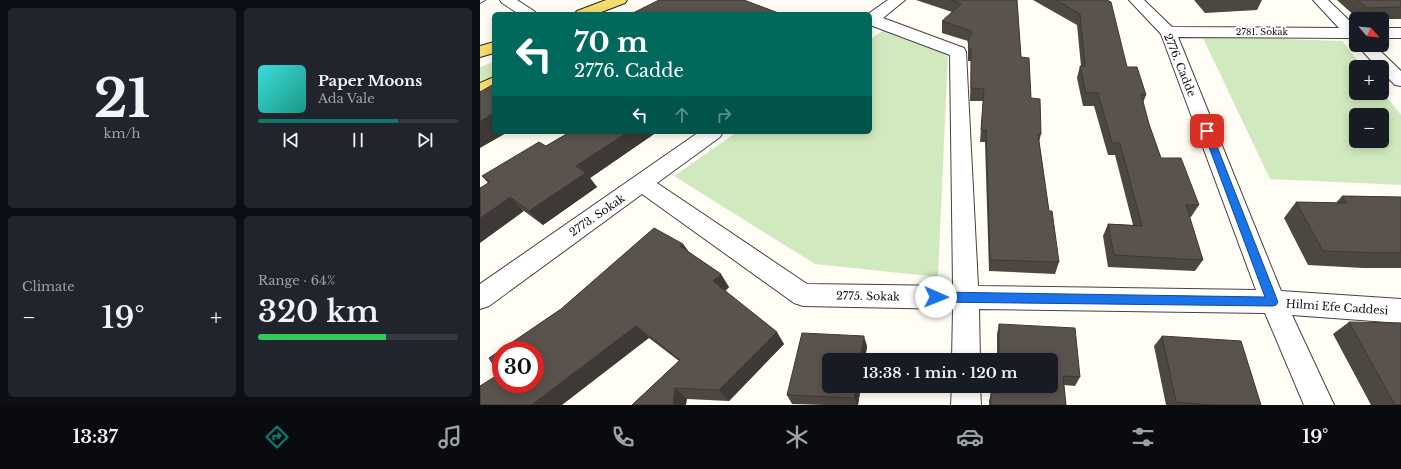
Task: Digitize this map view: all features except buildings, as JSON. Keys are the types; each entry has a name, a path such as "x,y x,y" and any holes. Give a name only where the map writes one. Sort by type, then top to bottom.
{"main road":[{"path":"587,12 620,0"},
{"path":"480,52 492,48"},
{"path":"480,90 492,83"}],"street":[{"path":"507,0 526,12"},
{"path":"872,19 898,0"},
{"name":"2776. Cadde","path":"1136,0 1168,32 1273,302 1319,405"},
{"path":"1320,0 1349,28"},
{"path":"872,20 958,52 966,298 966,353"},
{"name":"2781. Sokak","path":"1168,32 1349,34"},
{"path":"1389,33 1401,33"},
{"path":"1372,52 1401,82"},
{"name":"2773. Sokak","path":"480,298 710,134"},
{"name":"2775. Sokak","path":"642,183 803,295 1273,302"},
{"name":"Hilmi Efe Caddesi","path":"1273,302 1401,311"},
{"path":"966,393 966,405"}],"green space":[{"path":"885,29 948,53 938,277 815,264 674,176 734,134 872,134 872,39"},
{"path":"1202,36 1342,41 1349,50 1349,52 1351,52 1357,60 1349,60 1349,100 1389,100 1401,115 1401,185 1270,179"},
{"path":"492,63 492,79 480,85 480,67"}],"route":[{"path":"936,297 1273,302 1207,131"}]}
